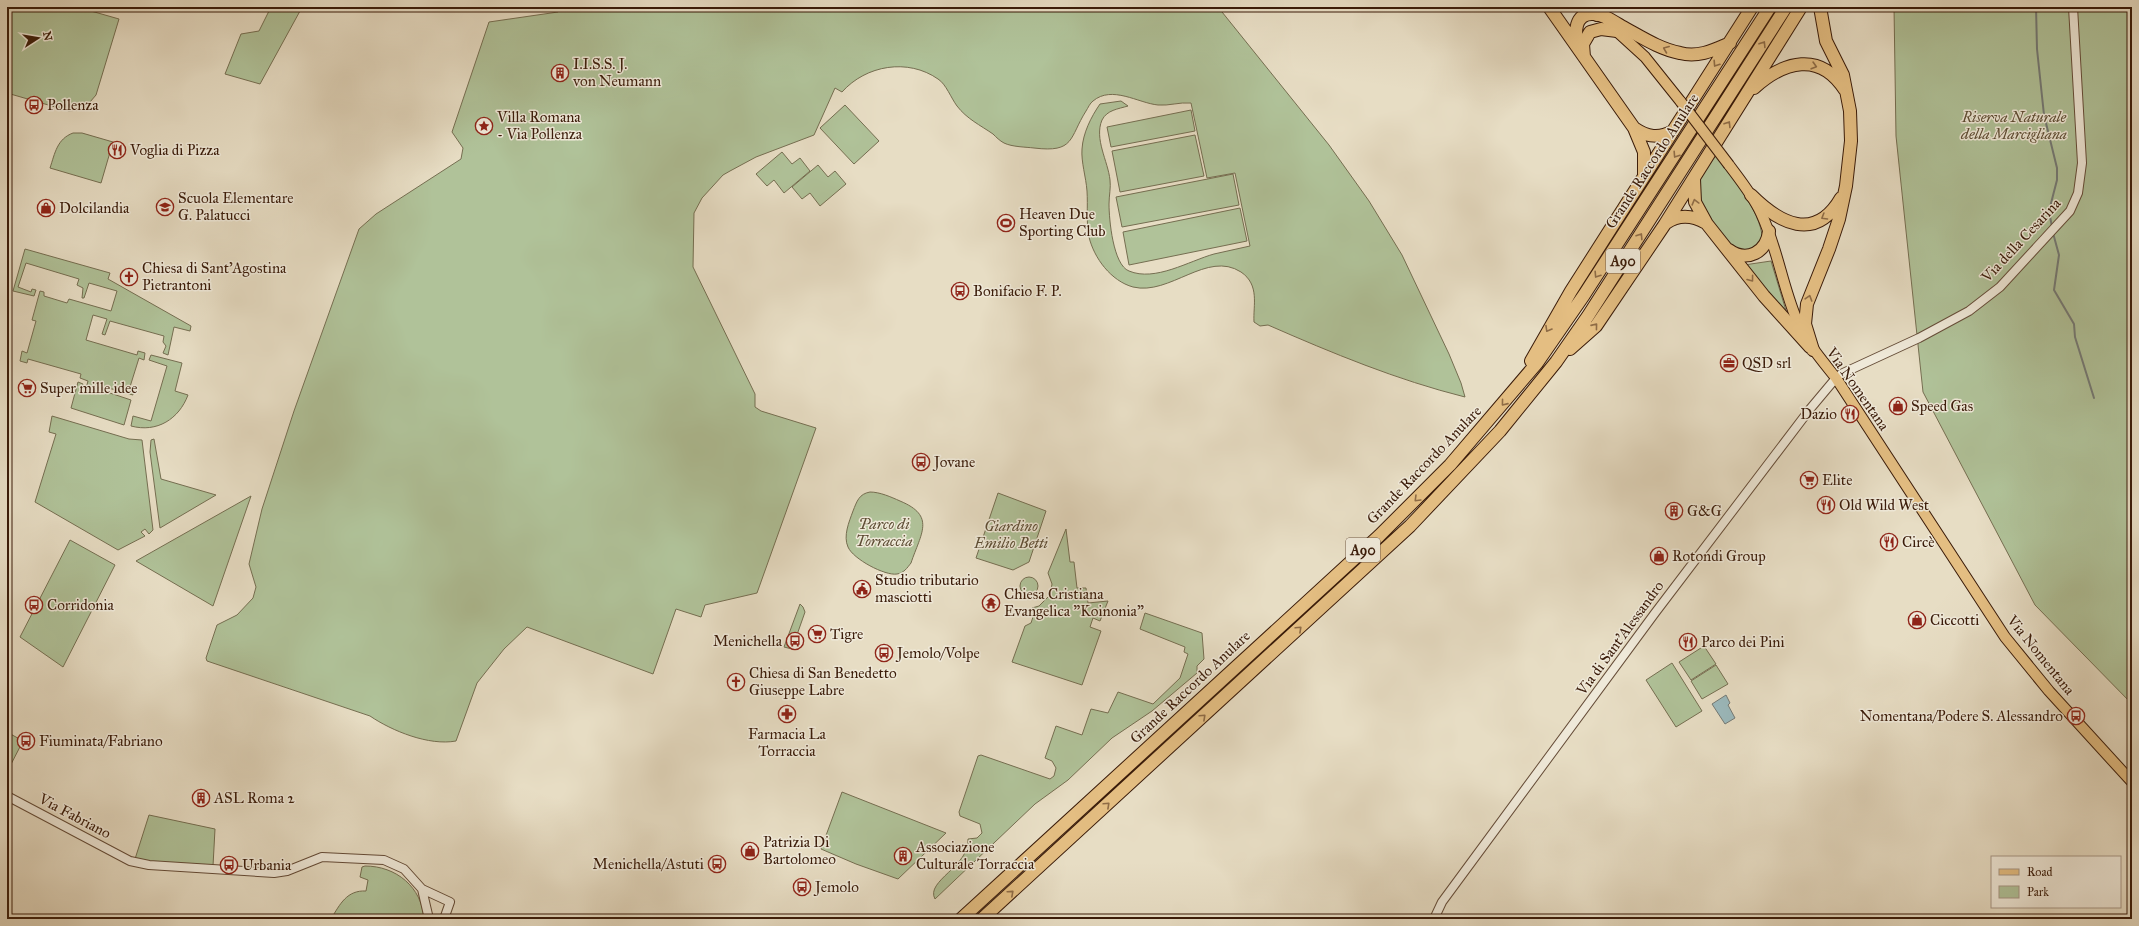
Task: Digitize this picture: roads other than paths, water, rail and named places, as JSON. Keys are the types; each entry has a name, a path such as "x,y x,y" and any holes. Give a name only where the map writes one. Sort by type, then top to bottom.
{"highway":[{"path":"1549,7 1634,128 1644,152 1644,177"},
{"path":"1520,384 1537,348 1571,291 1752,7"},
{"name":"Grande Raccordo Anulare","path":"961,919 1379,536 1450,465 1520,384 1553,340 1589,288 1770,7"},
{"name":"Grande Raccordo Anulare","path":"982,919 1410,526 1500,431 1556,362 1592,309 1786,7"},
{"path":"1556,362 1596,326 1665,224 1801,7"},
{"path":"1812,350 1805,324 1807,304 1833,240 1846,186 1851,141 1848,96 1841,70 1824,35 1820,7"},
{"path":"1577,48 1576,30 1578,21 1584,16 1594,14 1607,18 1659,46 1680,53 1699,54 1730,43"},
{"path":"1585,60 1583,44 1588,33 1601,29 1617,31"},
{"path":"1745,98 1771,75 1788,66 1802,64 1815,65 1831,75 1848,96"},
{"path":"1634,128 1644,134 1655,136 1666,135 1674,131"},
{"path":"1694,177 1694,202 1707,224 1764,296 1812,350"},
{"path":"1751,195 1779,219 1799,225 1816,221 1828,214 1838,203 1846,186"},
{"path":"1665,224 1673,219 1686,216 1697,218 1707,224"},
{"path":"1727,248 1738,255 1756,254 1767,242 1769,231"}],"main road":[{"name":"Via Nomentana","path":"1582,7 1617,31 1645,57 1751,195 1769,231 1796,318 1812,350 1836,378 2005,637 2049,691 2132,782"}],"street":[{"name":"Via della Cesarina","path":"1836,378 1841,374 1919,338 1969,311 2000,286 2070,211 2076,198 2082,163 2073,7"},
{"name":"Via di Sant'Alessandro","path":"1434,919 1442,902 1655,613 1810,409 1836,378"},
{"name":"Via Fabriano","path":"7,796 130,861 149,865 280,872 322,857 384,860 404,869 422,889"},
{"path":"422,889 450,902 444,919"},
{"path":"422,889 429,919"}],"water":[{"path":"1726,695 1730,703 1728,705 1735,718 1725,724 1712,704"}],"waterway":[{"path":"2036,7 2037,49 2044,115 2057,168 2057,180 2049,211 2052,227"},
{"path":"2053,233 2059,255 2054,290 2074,324 2075,337 2094,398"}],"place":[{"name":"I.I.S.S. J. von Neumann","path":"560,73"},
{"name":"Pollenza","path":"34,105"},
{"name":"Villa Romana - Via Pollenza","path":"484,126"},
{"name":"Voglia di Pizza","path":"117,150"},
{"name":"Scuola Elementare G. Palatucci","path":"165,207"},
{"name":"Dolcilandia","path":"46,208"},
{"name":"Heaven Due Sporting Club","path":"1006,223"},
{"name":"Chiesa di Sant'Agostina Pietrantoni","path":"129,277"},
{"name":"Bonifacio F. P.","path":"960,291"},
{"name":"QSD srl","path":"1729,363"},
{"name":"Super mille idee","path":"27,388"},
{"name":"Speed Gas","path":"1898,406"},
{"name":"Dazio","path":"1850,414"},
{"name":"Jovane","path":"921,462"},
{"name":"Elite","path":"1809,480"},
{"name":"Old Wild West","path":"1826,505"},
{"name":"G&G","path":"1674,511"},
{"name":"Circè","path":"1889,542"},
{"name":"Rotondi Group","path":"1659,556"},
{"name":"Studio tributario masciotti","path":"862,589"},
{"name":"Chiesa Cristiana Evangelica \"Koinonia\"","path":"991,603"},
{"name":"Corridonia","path":"34,605"},
{"name":"Ciccotti","path":"1917,620"},
{"name":"Tigre","path":"817,634"},
{"name":"Menichella","path":"795,641"},
{"name":"Parco dei Pini","path":"1688,642"},
{"name":"Jemolo/Volpe","path":"884,653"},
{"name":"Chiesa di San Benedetto Giuseppe Labre","path":"736,682"},
{"name":"Farmacia La Torraccia","path":"787,714"},
{"name":"Nomentana/Podere S. Alessandro","path":"2076,716"},
{"name":"Fiuminata/Fabriano","path":"26,741"},
{"name":"ASL Roma 2","path":"201,798"},
{"name":"Patrizia Di Bartolomeo","path":"750,851"},
{"name":"Associazione Culturale Torraccia","path":"903,856"},
{"name":"Menichella/Astuti","path":"717,864"},
{"name":"Urbania","path":"229,865"},
{"name":"Jemolo","path":"802,887"}],"park label":[{"name":"Riserva Naturale della Marcigliana","path":"2014,126"},
{"name":"Parco di Torraccia","path":"884,532"},
{"name":"Giardino Emilio Betti","path":"1011,534"}]}
